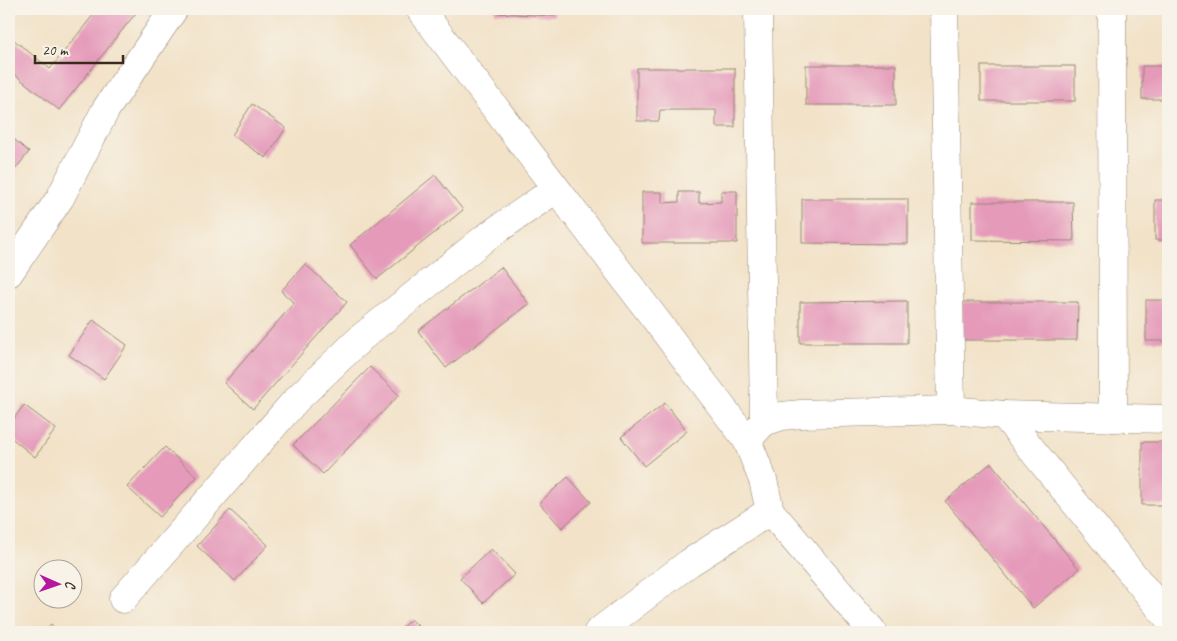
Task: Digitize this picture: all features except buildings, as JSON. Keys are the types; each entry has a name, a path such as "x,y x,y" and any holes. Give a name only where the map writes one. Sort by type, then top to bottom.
{"street":[{"path":"9,273 60,198 106,109 174,9"},
{"path":"420,9 556,188 755,431"},
{"path":"758,9 755,431 763,480 770,511 873,632"},
{"path":"944,9 951,410"},
{"path":"1112,9 1113,418"},
{"path":"123,599 290,407 362,337 485,238 556,188"},
{"path":"755,431 782,416 801,414 951,410 1004,415 1168,419"},
{"path":"1004,415 1168,618"},
{"path":"598,632 689,563 770,511"}]}
